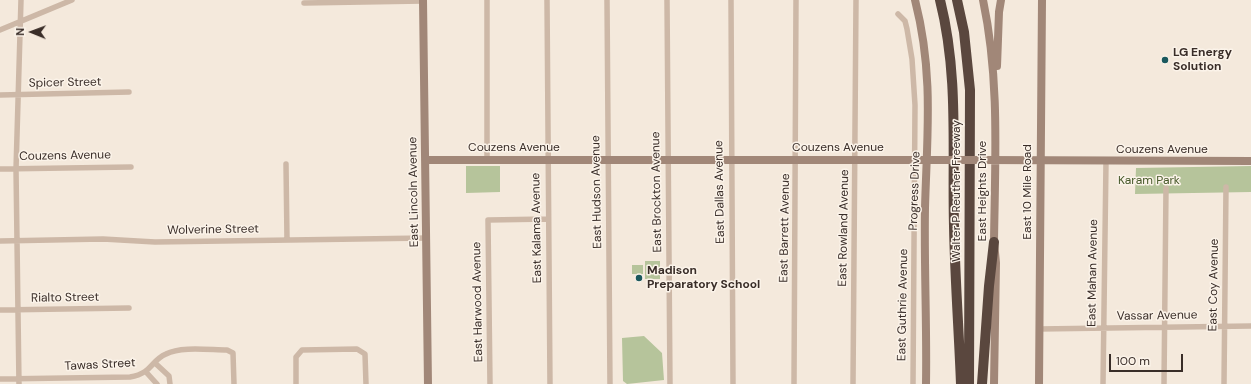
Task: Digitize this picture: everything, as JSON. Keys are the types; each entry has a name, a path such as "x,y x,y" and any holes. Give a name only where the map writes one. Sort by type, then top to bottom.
{"highway":[{"name":"Walter P Reuther Freeway","path":"940,0 949,42 953,82 954,226 961,384"},
{"name":"Walter P Reuther Freeway","path":"957,0 965,40 970,90 969,384"},
{"path":"982,384 989,286 994,242"}],"main road":[{"name":"Progress Drive","path":"915,0 924,42 929,90 924,277 926,384"},
{"name":"East Heights Drive","path":"983,0 991,44 996,91 994,384"},
{"path":"996,91 999,12 1001,0"},
{"name":"East 10 Mile Road","path":"1038,384 1042,0"},
{"name":"East Lincoln Avenue","path":"423,1 428,384"},
{"name":"Couzens Avenue","path":"426,160 1251,161"}],"street":[{"path":"19,381 16,169 21,0"},
{"path":"0,30 72,0"},
{"path":"487,0 487,160"},
{"name":"East Kalama Avenue","path":"547,0 547,161 550,384"},
{"name":"East Hudson Avenue","path":"607,0 607,161 610,384"},
{"name":"East Brockton Avenue","path":"667,0 670,384"},
{"name":"East Dallas Avenue","path":"731,0 733,384"},
{"name":"East Barrett Avenue","path":"794,384 796,0"},
{"name":"East Rowland Avenue","path":"853,384 856,160 856,0"},
{"path":"304,3 423,1"},
{"name":"East Guthrie Avenue","path":"898,14 906,24 912,59 915,93 913,384"},
{"name":"Spicer Street","path":"0,95 130,92"},
{"name":"East Mahan Avenue","path":"1103,384 1106,162"},
{"path":"286,164 287,240"},
{"name":"Couzens Avenue","path":"0,169 131,167"},
{"name":"East Coy Avenue","path":"1224,384 1226,187"},
{"path":"1164,384 1166,188"},
{"name":"East Harwood Avenue","path":"490,384 488,220 548,219"},
{"name":"Wolverine Street","path":"0,241 426,238"},
{"name":"Rialto Street","path":"0,310 129,308"},
{"name":"Vassar Avenue","path":"1039,328 1251,326"},
{"path":"296,384 296,360 298,354 302,350 357,349 365,354 366,384"},
{"name":"Tawas Street","path":"0,379 19,381 130,377 146,372 163,355 174,351 230,350 233,356 234,384"},
{"path":"155,363 169,376 170,384"},
{"path":"146,372 157,384"}],"green space":[{"path":"466,166 500,166 500,192 466,193"},
{"name":"Karam Park","path":"1251,166 1251,192 1135,194 1136,168"},
{"path":"645,261 660,261 660,279 645,279"},
{"path":"632,265 643,265 643,274 632,274"},
{"path":"644,336 662,353 664,380 627,384 623,381 622,338"}],"place":[{"name":"LG Energy Solution","path":"1165,60"},
{"name":"Madison Preparatory School","path":"639,278"}]}
